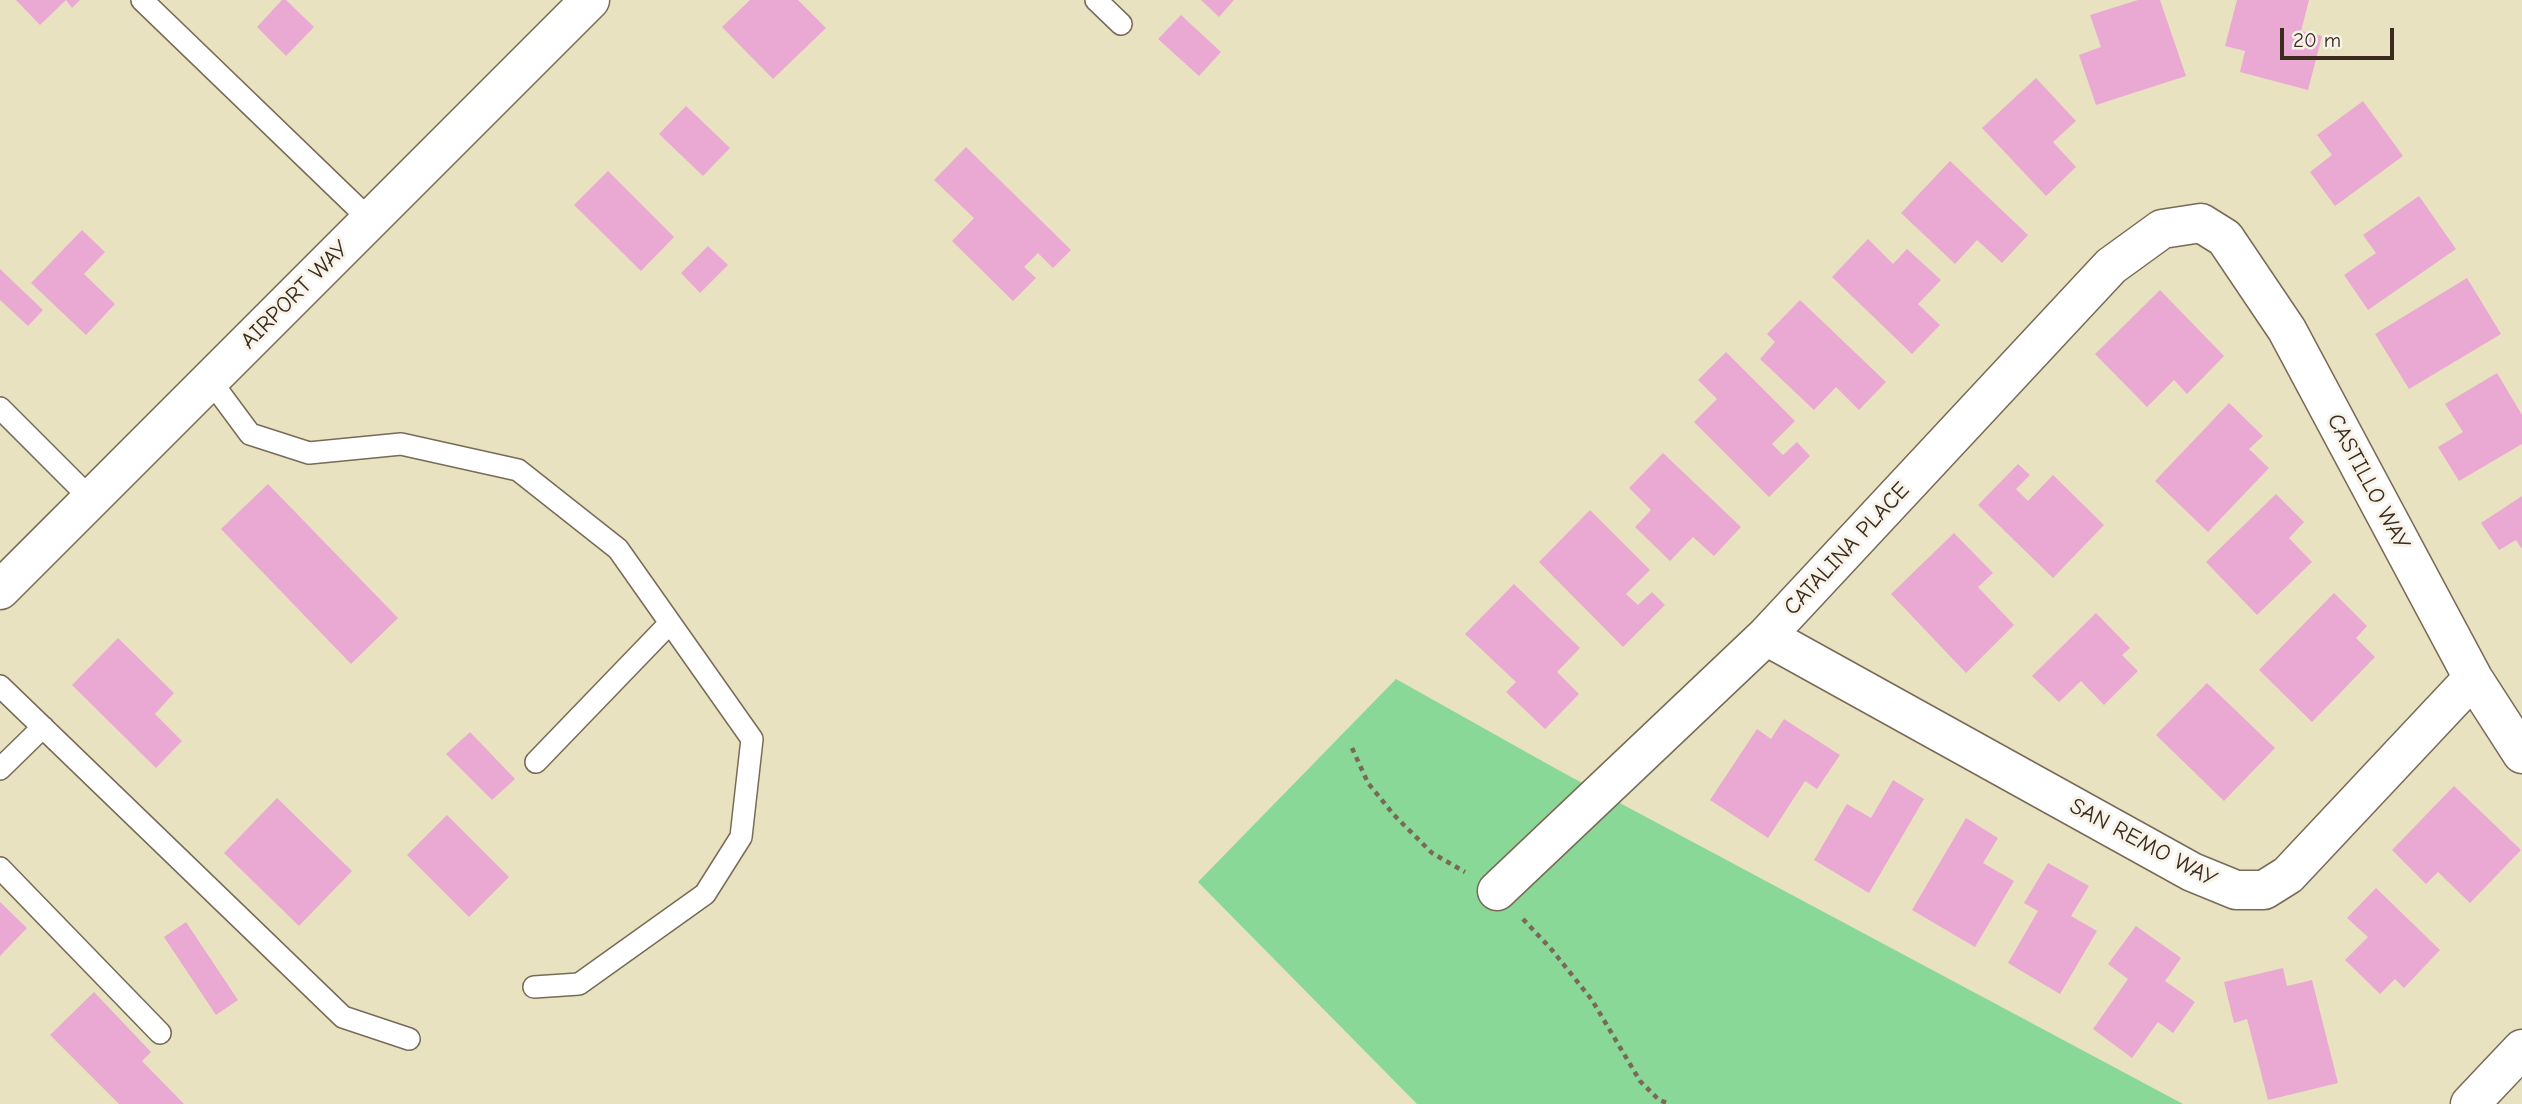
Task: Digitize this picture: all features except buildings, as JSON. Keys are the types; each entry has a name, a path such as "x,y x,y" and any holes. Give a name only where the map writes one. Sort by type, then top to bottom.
{"street":[{"name":"AIRPORT WAY","path":"0,590 590,0"},
{"name":"CATALINA PLACE","path":"1497,891 1766,636 2111,266 2162,229 2201,223"},
{"name":"CASTILLO WAY","path":"2201,223 2225,238 2287,330 2473,678 2522,754"},
{"name":"SAN REMO WAY","path":"1766,636 2192,872 2236,890 2264,890 2288,875 2473,678"},
{"path":"2470,1104 2522,1049"}],"lane":[{"path":"142,0 370,220"},
{"path":"1096,0 1121,24"},
{"path":"210,380 250,434 309,453 401,444 518,470 618,549 752,739 741,837 705,894 579,984 534,987"},
{"path":"0,408 91,499"},
{"path":"536,762 670,623"},
{"path":"0,686 343,1017 409,1040"},
{"path":"0,769 43,727"},
{"path":"0,868 160,1034"}],"green space":[{"path":"1396,679 1560,771 2183,1104 1417,1104 1198,882"}]}
